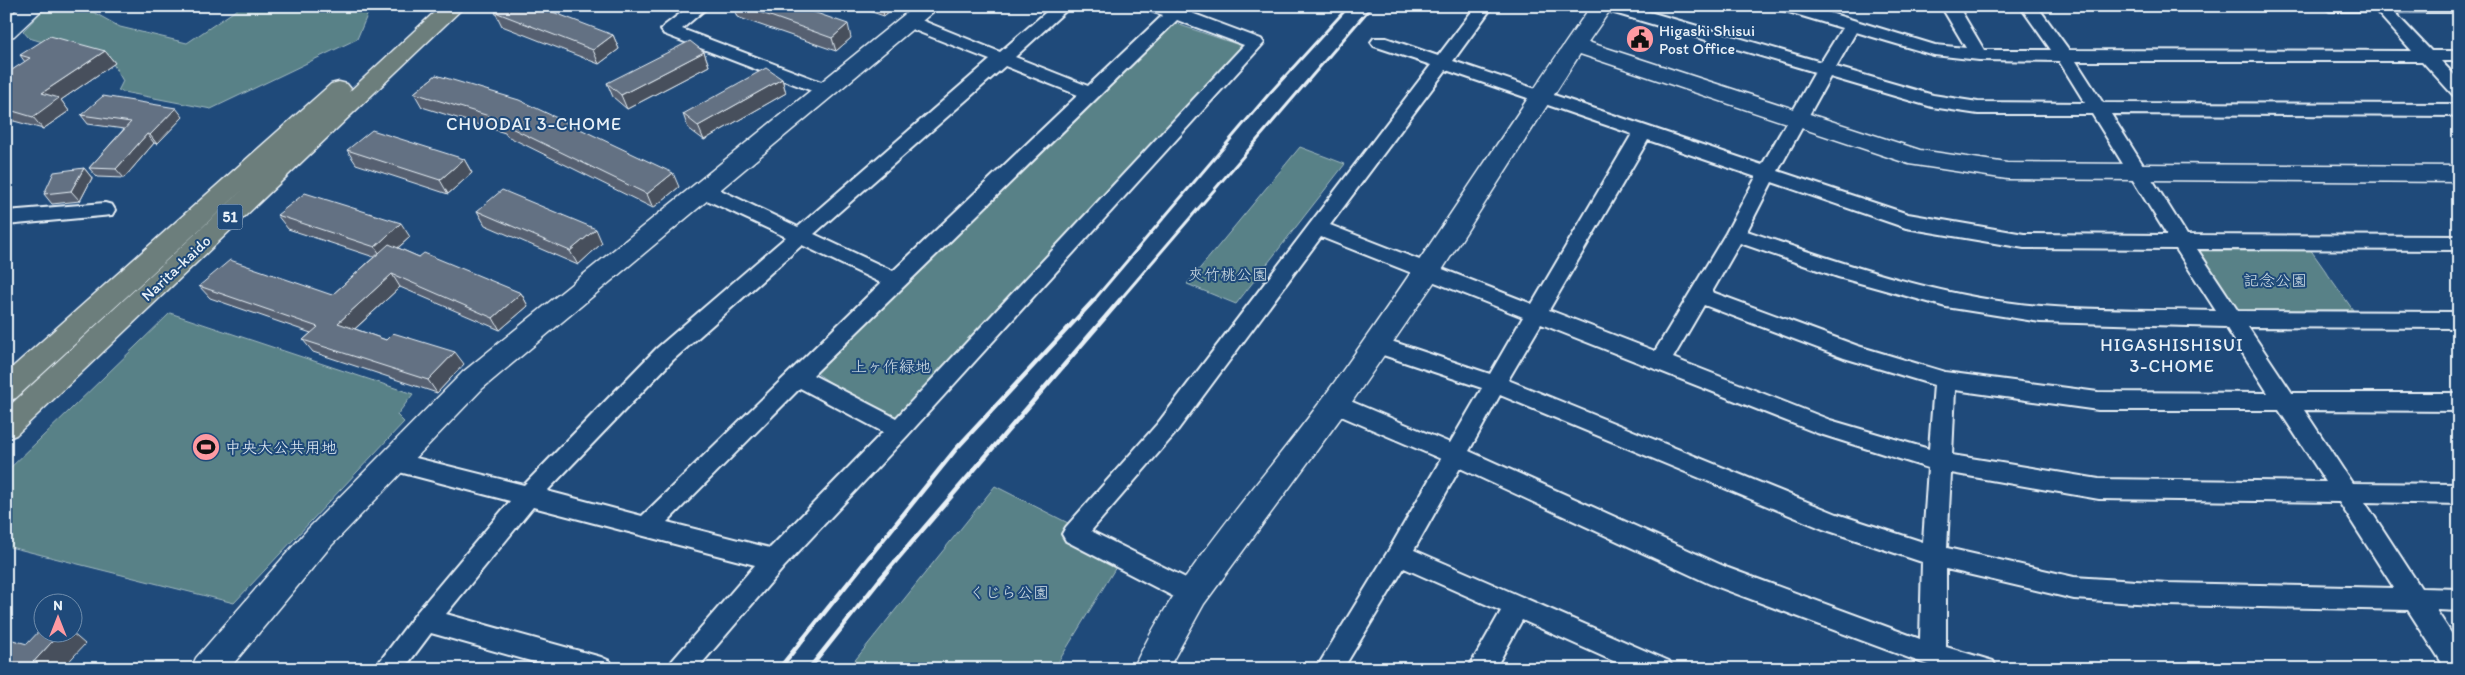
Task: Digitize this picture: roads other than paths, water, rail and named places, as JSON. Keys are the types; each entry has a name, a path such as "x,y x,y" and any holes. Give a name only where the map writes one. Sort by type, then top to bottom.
{"highway":[{"name":"Narita-kaido","path":"6,390 431,6"},
{"name":"Narita-kaido","path":"6,427 454,6"}],"street":[{"path":"701,6 670,30 826,90"},
{"path":"390,669 426,620 529,495 666,354 1006,58 1063,6"},
{"path":"681,669 775,560 899,430 1255,43 1154,6"},
{"path":"1193,594 1074,534 1166,429 1485,6"},
{"path":"1150,669 1193,594 1335,404 1428,271 1540,96 1577,46 1602,6"},
{"path":"1610,6 1932,101 1978,108 2459,110"},
{"path":"1788,6 1934,50 1979,55 2459,56"},
{"path":"1949,6 1979,55"},
{"path":"2028,6 2064,55 2285,403 2347,493 2459,667"},
{"path":"2330,6 2459,7"},
{"path":"2380,6 2459,91"},
{"path":"6,31 28,9"},
{"path":"647,526 895,281 1175,13"},
{"path":"208,669 319,538 473,380 919,14 1006,58 1091,94"},
{"path":"1659,363 1735,234 1796,119 1851,26"},
{"path":"1380,42 1906,221 2024,240 2459,243"},
{"path":"1577,46 1918,158 2007,170 2459,174"},
{"path":"1329,669 1399,555 1494,384 1643,132"},
{"path":"703,190 895,281"},
{"path":"6,218 105,210"},
{"path":"1318,228 1825,427 1940,462 2099,489 2459,494"},
{"path":"1735,234 1845,272 1946,299 2040,314 2232,319 2459,320"},
{"path":"1699,295 1852,352 1945,380 2098,400 2285,403 2459,402"},
{"path":"1376,344 1494,384 1831,522 1934,556 2074,588 2167,594 2459,600"},
{"path":"798,377 899,430"},
{"path":"1933,655 1934,556 1945,380"},
{"path":"1335,404 1454,455 1719,576 1933,655 1984,669"},
{"path":"392,461 775,560"},
{"path":"1399,555 1660,669"},
{"path":"1481,669 1516,606"},
{"path":"426,620 601,669"}],"railway":[{"path":"1093,301 1268,95 1349,6"},
{"path":"1119,301 1372,6"},
{"path":"779,669 956,449 1094,300"},
{"path":"809,669 882,577 1120,300"}],"place":[{"name":"Higashi Shisui Post Office","path":"1640,39"},
{"name":"中央大公共用地","path":"206,447"}],"district":[{"name":"CHUODAI 3-CHOME","path":"534,124"},
{"name":"HIGASHISHISUI 3-CHOME","path":"2172,355"}],"park label":[{"name":"夾竹桃公園","path":"1228,274"},
{"name":"記念公園","path":"2275,280"},
{"name":"上ヶ作緑地","path":"891,366"},
{"name":"くじら公園","path":"1009,592"}]}
